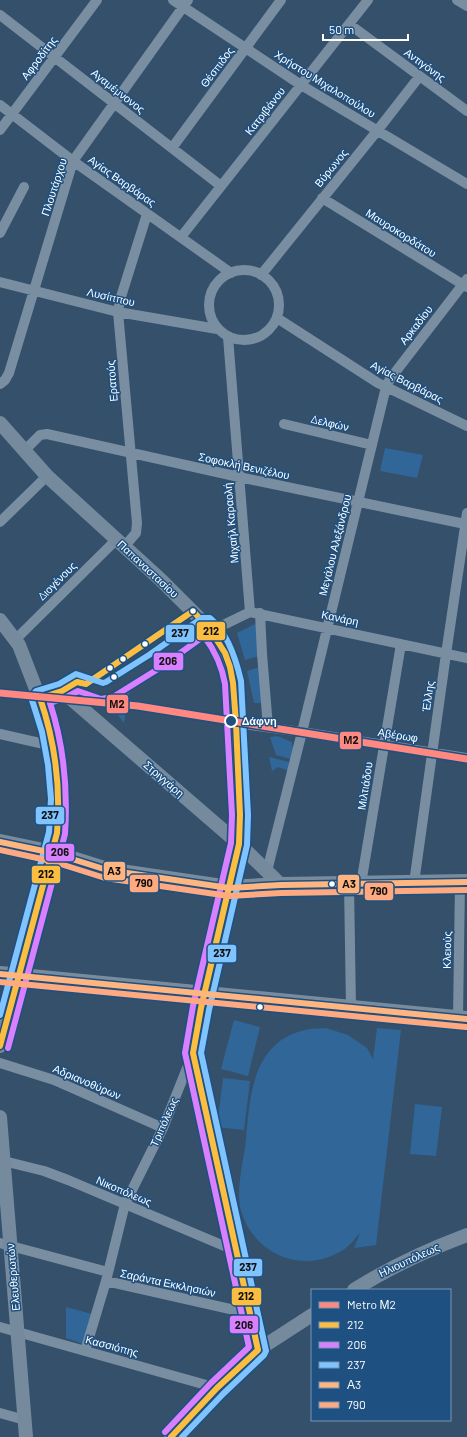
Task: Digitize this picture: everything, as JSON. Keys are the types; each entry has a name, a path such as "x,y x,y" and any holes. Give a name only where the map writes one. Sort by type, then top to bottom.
{"main road":[{"name":"Παπαναστασίου","path":"0,423 47,476 161,580 211,631 225,652 230,664 233,682 240,815 239,844 229,888"},
{"path":"0,620 20,645 46,715 53,746 59,813 53,853 0,1046"},
{"name":"Στριγγάρη","path":"40,698 62,691 239,844 281,885"},
{"path":"0,842 53,853 108,870 229,888 281,885 464,882"},
{"name":"Τριπόλεως","path":"194,1053 204,995 229,888"},
{"path":"0,974 462,1019"},
{"path":"194,1053 258,1350"},
{"name":"Ελευθερωτών","path":"0,1117 5,1245 18,1332 26,1437"},
{"name":"Ηλιουπόλεως","path":"356,1289 380,1273 467,1235"},
{"path":"171,1437 217,1388 258,1350 311,1316"}],"street":[{"name":"Αφροδίτης","path":"0,130 97,0"},
{"name":"Χρήστου Μιχαλοπούλου","path":"173,0 186,3 246,49 301,85 467,184"},
{"name":"Θέσπιδος","path":"172,148 281,0"},
{"name":"Κατριβάνου","path":"181,237 368,0"},
{"path":"457,0 467,6"},
{"name":"Πλουτάρχου","path":"0,384 5,380 9,373 73,161 186,3"},
{"name":"Αγαμέμνονος","path":"0,15 221,186"},
{"name":"Αντιγόνης","path":"349,24 467,111"},
{"name":"Βύρωνος","path":"261,275 377,131 419,76"},
{"name":"Αγίας Βαρβάρας","path":"0,105 73,161 231,273"},
{"path":"0,233 24,187"},
{"name":"Μαυροκορδάτου","path":"322,198 466,284"},
{"name":"Ερατούς","path":"120,543 136,533 137,523 118,312 120,300 147,214"},
{"path":"251,271 261,275 269,281 276,293 279,308 277,318 270,328 262,335 251,340 239,340 228,337 217,329 212,319 209,308 210,297 214,287 231,273 251,271"},
{"name":"Λυσίππου","path":"0,282 118,312 217,329"},
{"name":"Αρκαδίου","path":"386,387 390,379 466,284"},
{"name":"Αγίας Βαρβάρας","path":"277,318 386,387 467,426"},
{"name":"Μιχαήλ Καραολή","path":"228,337 239,477 255,612 262,654 268,727"},
{"name":"Μεγάλου Αλεξάνδρου","path":"267,872 386,387"},
{"name":"Δελφών","path":"284,424 372,445"},
{"name":"Σοφοκλή Βενιζέλου","path":"24,451 40,435 47,434 130,454 465,524"},
{"path":"0,522 47,476"},
{"name":"Έλλης","path":"414,883 467,513"},
{"name":"Διογένους","path":"16,639 120,543"},
{"path":"211,631 255,612"},
{"name":"Κανάρη","path":"255,612 467,658"},
{"name":"Μιλτιάδου","path":"351,1008 355,884 384,745 401,644"},
{"name":"Αβέρωφ","path":"236,723 467,758"},
{"path":"0,734 53,746"},
{"name":"Κλειούς","path":"462,1019 464,882"},
{"name":"Τριπόλεως","path":"85,1351 107,1277 125,1204 163,1128 194,1053"},
{"name":"Αδριανοθύρων","path":"0,1064 54,1080 163,1128"},
{"name":"Νικοπόλεως","path":"2,1161 54,1175 236,1251"},
{"name":"Σαράντα Εκκλησιών","path":"5,1245 107,1277 230,1309 249,1309"},
{"name":"Κασσιόπης","path":"0,1327 217,1388"},
{"path":"0,1413 25,1420"}],"shaded area":[{"path":"385,448 423,455 417,478 380,471"},
{"path":"259,622 260,656 245,660 237,633"},
{"path":"259,667 262,703 254,703 247,671"},
{"path":"130,691 124,723 110,705"},
{"path":"277,736 292,742 294,760 276,755 270,737"},
{"path":"269,757 293,763 292,772 278,767 272,771"},
{"path":"234,1020 260,1027 248,1076 221,1069"},
{"path":"326,1028 348,1035 367,1048 373,1059 377,1028 401,1030 376,1245 354,1248 360,1233 346,1248 328,1257 312,1261 297,1261 282,1257 269,1250 257,1240 248,1227 241,1211 239,1196 240,1180 251,1094 263,1061 273,1047 287,1037 307,1029"},
{"path":"223,1078 250,1081 244,1130 217,1127"},
{"path":"415,1104 442,1107 436,1156 410,1154"},
{"path":"66,1307 92,1314 83,1344 66,1338"}],"metro line":[{"name":"Μ2","path":"0,693 138,706 467,759"}],"transit line":[{"name":"212","path":"0,1046 57,833 58,798 56,764 50,731 40,698 62,691 77,682 86,684 193,611 211,631 225,653 230,667 233,683 236,723 240,815 239,844 201,1008 193,1053 258,1350 217,1388 171,1437"},
{"name":"237","path":"0,1015 49,832 51,799 48,765 42,732 32,700 33,695 36,691 59,684 76,674 103,683 106,682 149,655 202,618 210,618 222,631 234,655 241,681 248,815 247,845 209,1010 201,1053 266,1351 264,1355 223,1394 182,1437"},
{"name":"206","path":"8,1048 65,834 66,801 64,768 59,735 50,703 65,698 78,691 101,699 113,697 158,669 204,636 218,659 225,684 232,815 231,843 193,1006 185,1053 249,1347 211,1383 165,1432"},
{"name":"Α3","path":"0,842 53,853 107,870 229,888 281,885 467,882"},
{"name":"790","path":"0,850 51,861 105,878 229,896 281,893 467,890"},
{"name":"Α3","path":"0,974 467,1019"},
{"name":"790","path":"0,982 466,1027"}],"place":[{"name":"Δάφνη","path":"231,721"}]}
